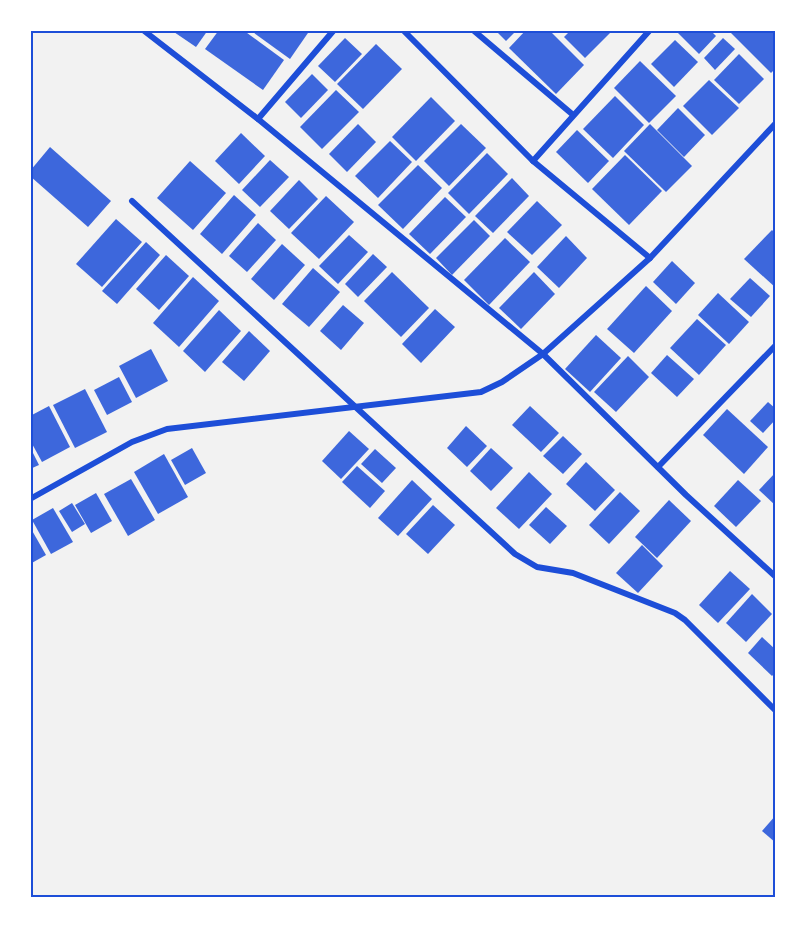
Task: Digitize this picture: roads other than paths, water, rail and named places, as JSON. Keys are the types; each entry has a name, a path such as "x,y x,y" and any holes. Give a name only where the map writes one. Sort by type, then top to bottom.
{"street":[{"path":"143,30 258,119 543,354 658,467 775,574"},
{"path":"258,119 334,30"},
{"path":"403,30 533,161 650,258"},
{"path":"473,30 572,114"},
{"path":"533,161 572,114 650,30"},
{"path":"30,499 132,442 167,429 481,392 502,382 543,354 650,258 776,123"},
{"path":"132,201 515,554 537,567 573,573 675,613 685,620 776,711"},
{"path":"658,467 776,345"}]}
